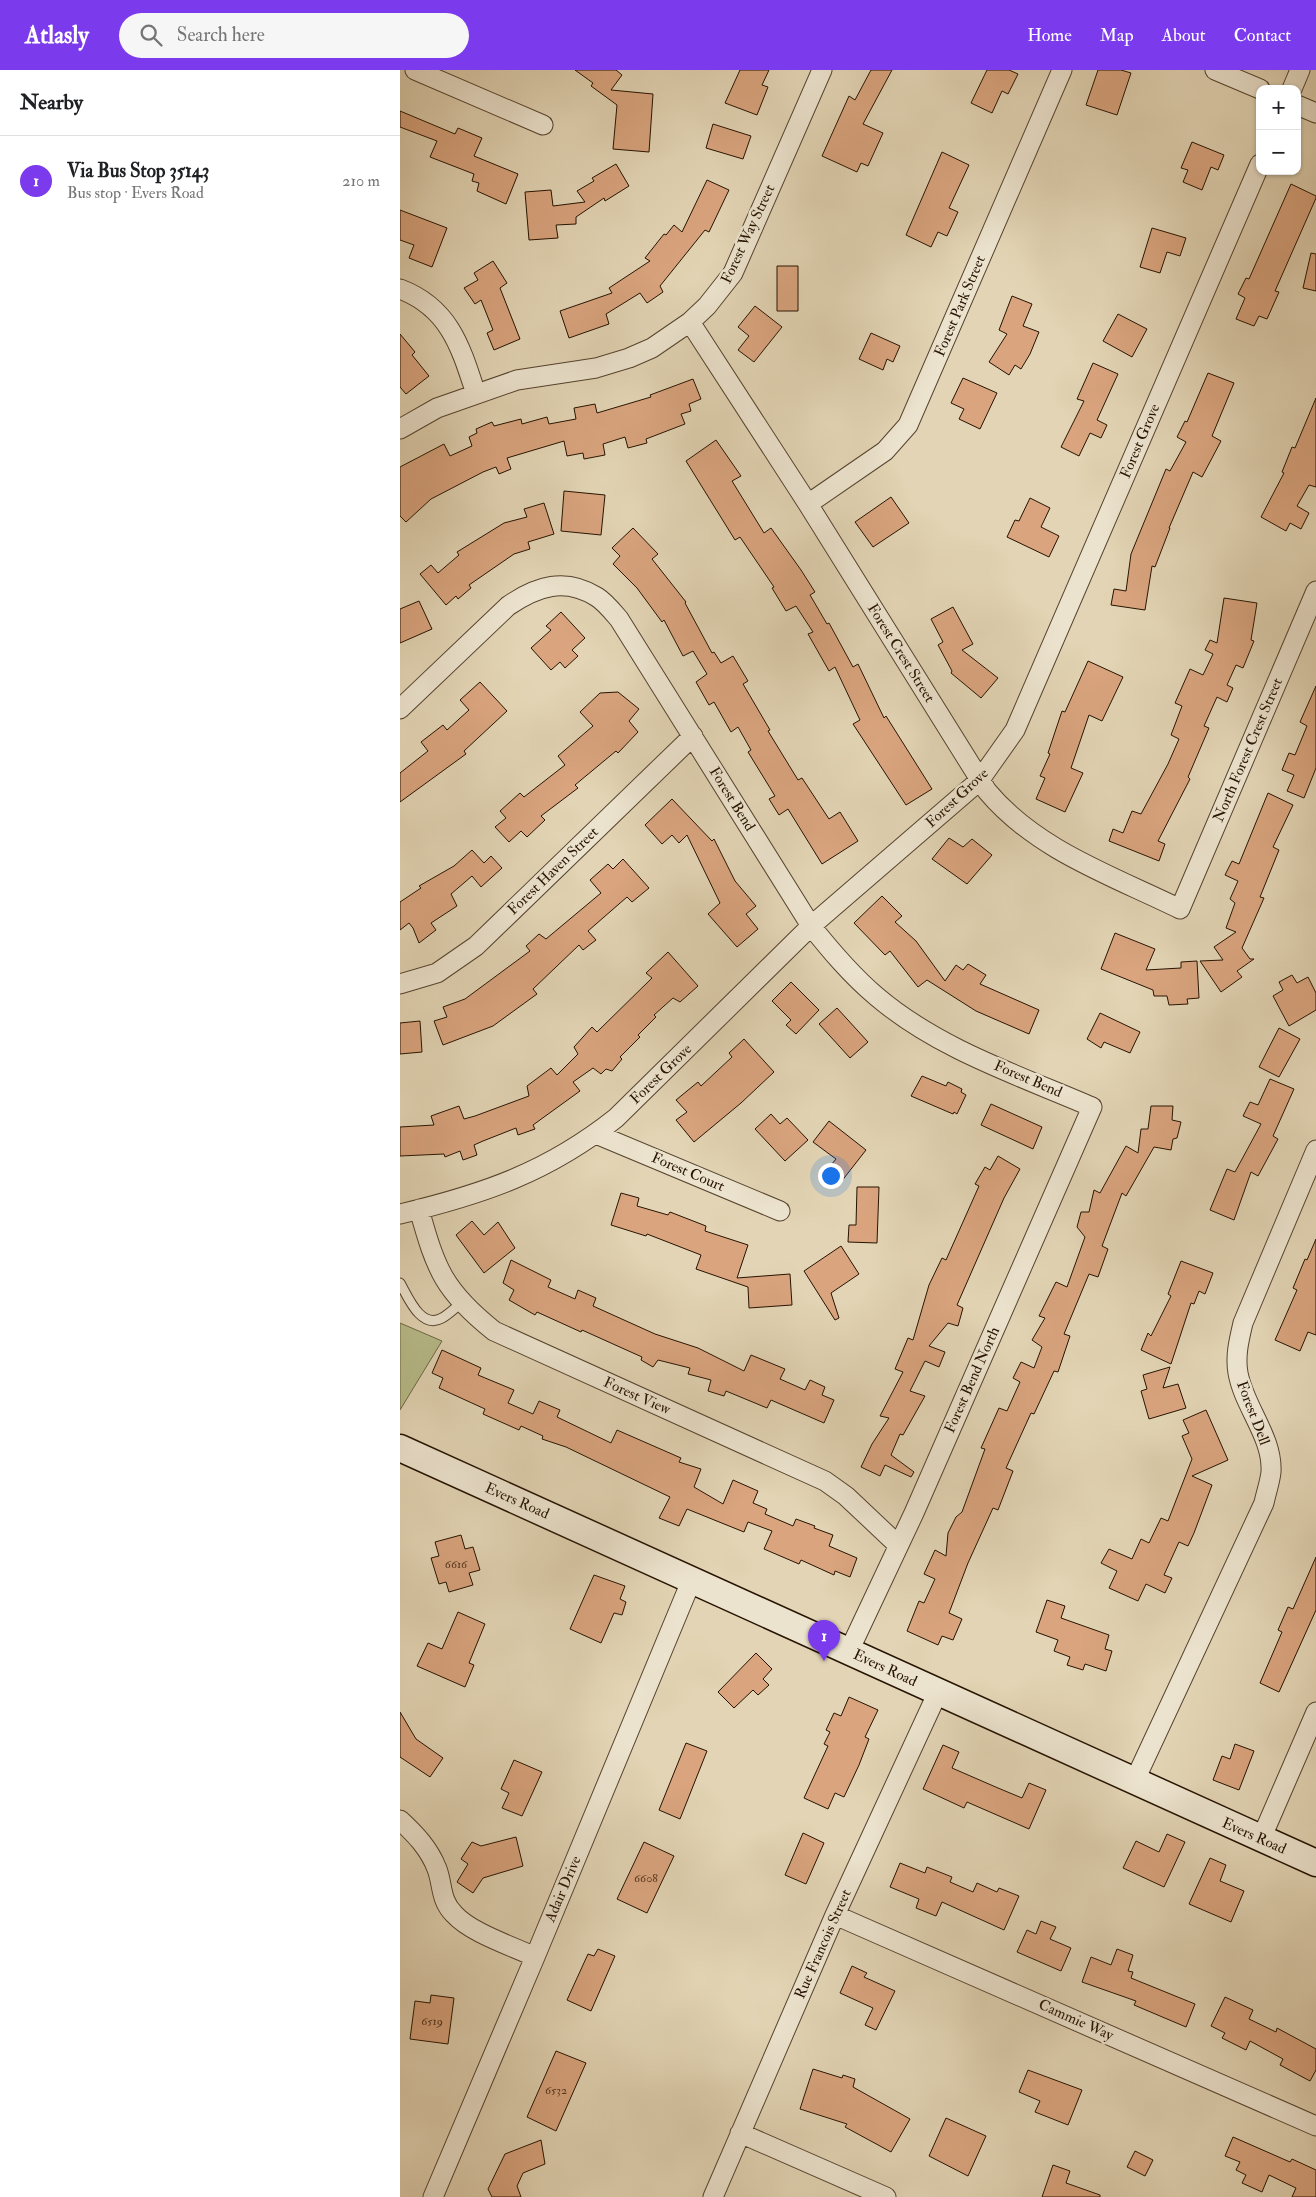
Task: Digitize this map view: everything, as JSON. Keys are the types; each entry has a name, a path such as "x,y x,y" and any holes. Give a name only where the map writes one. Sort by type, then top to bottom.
{"main road":[{"name":"Evers Road","path":"400,1448 1316,1863"}],"street":[{"path":"415,70 543,125"},
{"name":"Forest Way Street","path":"400,429 437,408 517,380 596,368 629,358 652,348 690,322 707,306 733,273 822,70"},
{"name":"Forest Park Street","path":"808,504 885,451 908,425 1062,70"},
{"path":"1215,70 1256,87"},
{"path":"1294,85 1300,70"},
{"path":"1301,107 1316,113"},
{"name":"Forest Grove","path":"400,1214 488,1190 526,1176 561,1158 596,1134 616,1118 811,926 979,781 1015,730 1256,173"},
{"path":"400,289 426,303 446,322 462,351 476,394"},
{"name":"Forest Crest Street","path":"690,322 808,504 979,781 1000,807 1031,834 1180,909"},
{"name":"Forest Bend","path":"400,709 508,606 526,593 548,586 570,586 598,597 619,619 811,926 845,967 876,996 909,1022 946,1044 1092,1107"},
{"name":"North Forest Crest Street","path":"1180,909 1316,591"},
{"name":"Forest Haven Street","path":"400,984 437,973 470,951 693,736"},
{"name":"Forest Bend North","path":"849,1651 914,1513 1092,1107"},
{"name":"Forest Court","path":"596,1134 780,1211"},
{"name":"Forest Dell","path":"1134,1782 1264,1502 1271,1472 1268,1446 1241,1387 1237,1350 1243,1323 1316,1150"},
{"name":"Forest View","path":"419,1210 433,1257 448,1286 461,1303 494,1331 825,1481 846,1496 898,1545"},
{"name":"Adair Drive","path":"432,2197 535,1957 692,1579"},
{"name":"Rue Francois Street","path":"713,2197 835,1915 938,1692"},
{"path":"1261,1839 1316,1712"},
{"path":"400,1820 421,1839 437,1869 441,1894 454,1914 470,1927 535,1957"},
{"name":"Cammie Way","path":"835,1915 1316,2126"},
{"path":"740,2133 886,2197"}],"lane":[{"path":"400,1283 413,1308 424,1318 435,1321 443,1318 461,1303"}],"green space":[{"path":"400,1323 442,1341 400,1410"}],"building":[{"path":"575,70 616,70 622,75 611,90 653,94 649,152 613,149 617,105 591,86 593,83"},
{"path":"740,70 769,70 762,85 768,87 757,115 725,103"},
{"path":"871,70 892,70 863,124 883,133 868,166 861,163 857,172 822,156 849,96 855,100"},
{"path":"987,70 1009,70 1018,74 1008,94 1002,91 992,113 971,103"},
{"path":"1098,70 1121,70 1131,73 1117,115 1086,105"},
{"path":"400,111 455,134 458,128 482,138 474,156 518,174 506,204 477,191 479,183 472,181 474,174 430,157 437,141 400,127"},
{"path":"713,124 751,136 743,159 706,148"},
{"path":"1192,142 1224,155 1218,170 1211,167 1202,190 1183,182 1188,170 1181,168"},
{"path":"942,152 969,165 949,208 958,212 947,236 938,232 931,247 906,235"},
{"path":"616,164 629,186 605,201 604,198 576,217 576,224 556,225 558,238 529,240 525,192 551,190 553,206 585,202 577,191 594,181 592,178"},
{"path":"707,180 729,190 709,232 705,230 660,286 663,292 647,303 640,293 606,314 609,324 569,338 560,311 612,293 609,288 650,261 645,258 664,234 666,235 674,225 682,232"},
{"path":"1291,184 1316,196 1316,198 1275,291 1279,292 1267,319 1259,316 1254,326 1236,319 1245,298 1238,294 1246,278 1249,279"},
{"path":"400,210 447,228 432,267 409,258 414,245 400,240"},
{"path":"1152,228 1186,238 1180,256 1167,252 1160,273 1140,267"},
{"path":"1311,253 1316,254 1316,291 1303,288"},
{"path":"493,261 507,283 500,288 520,339 494,350 487,333 493,330 481,300 475,304 464,288 478,280 474,273"},
{"path":"777,266 798,266 798,311 777,311"},
{"path":"1012,296 1032,304 1023,326 1039,332 1030,354 1021,369 1015,365 1009,375 989,362 1007,334 999,330"},
{"path":"755,306 782,327 754,362 738,350 749,336 738,327"},
{"path":"1118,314 1147,329 1132,357 1103,341"},
{"path":"871,333 900,346 893,362 887,359 883,370 859,359"},
{"path":"400,334 415,352 412,355 429,376 406,394 400,387"},
{"path":"1093,363 1118,374 1097,420 1107,425 1101,438 1090,433 1079,456 1061,447 1084,401 1077,399"},
{"path":"1208,373 1234,383 1212,436 1221,441 1202,477 1193,472 1155,567 1152,566 1145,610 1111,605 1114,589 1126,591 1131,554 1166,469 1170,471 1186,442 1177,437 1185,421 1187,422"},
{"path":"963,378 997,393 980,429 959,419 964,409 951,403"},
{"path":"693,379 701,399 689,404 691,411 681,414 685,424 646,439 647,443 628,448 625,437 603,444 605,455 584,459 583,453 567,456 564,441 507,458 511,469 499,474 496,467 483,472 431,499 406,522 400,516 400,467 444,444 450,456 472,446 469,437 477,433 476,429 492,422 494,426 521,419 522,424 547,417 549,424 576,419 574,408 595,404 597,413 651,397 650,395"},
{"path":"1316,398 1316,487 1309,485 1297,506 1309,513 1301,529 1290,523 1286,531 1261,517 1284,473 1282,472 1292,447 1295,448"},
{"path":"716,440 741,476 732,481 764,533 771,528 801,570 815,592 810,595 827,624 829,623 853,667 858,664 884,718 886,716 932,789 906,805 853,724 860,720 835,667 829,671 808,634 813,632 796,606 786,611 772,588 774,587 740,537 735,540 686,461"},
{"path":"564,491 605,495 601,535 561,531"},
{"path":"891,497 909,523 873,547 855,522"},
{"path":"1030,498 1050,508 1041,527 1059,536 1049,557 1007,537 1015,520 1019,521"},
{"path":"544,503 554,534 528,542 530,549 514,554 469,585 471,588 458,599 456,596 446,605 420,574 431,565 438,573 459,555 457,552 504,523 527,517 524,509"},
{"path":"633,528 658,554 652,559 686,602 712,653 714,652 721,663 733,656 748,681 743,684 770,730 768,731 798,780 802,778 829,819 840,812 858,841 822,864 788,809 779,815 769,799 775,796 748,752 751,750 738,727 731,732 714,702 709,705 696,682 707,674 693,651 683,656 664,620 662,622 637,588 613,564 620,556 612,548"},
{"path":"1224,598 1257,603 1251,640 1254,641 1243,668 1236,665 1227,685 1233,688 1227,702 1217,697 1204,726 1209,728 1188,777 1190,779 1158,841 1165,844 1159,861 1109,841 1113,829 1123,833 1132,811 1141,814 1168,764 1179,739 1171,735 1182,706 1175,703 1190,669 1203,675 1213,654 1205,650 1210,640 1217,643"},
{"path":"419,601 432,629 400,643 400,609"},
{"path":"953,607 973,644 962,650 998,678 981,698 951,673 952,671 938,645 943,642 931,619"},
{"path":"561,612 585,638 572,650 578,656 565,668 560,662 551,670 531,648 551,630 546,626"},
{"path":"1088,661 1123,677 1102,721 1089,715 1071,768 1083,773 1065,812 1036,799 1045,778 1040,776 1050,754 1048,753 1062,711 1065,712"},
{"path":"480,682 507,711 464,751 466,754 400,802 400,773 428,751 421,742 443,725 447,730 469,710 460,700"},
{"path":"1316,686 1316,768 1304,798 1287,791 1294,775 1282,770 1289,753 1295,755 1307,726 1300,722"},
{"path":"618,692 639,709 629,721 638,732 618,753 616,751 575,785 578,788 541,816 545,820 527,837 521,831 509,842 495,827 506,818 500,811 520,793 524,797 565,765 558,756 593,726 580,712 600,693"},
{"path":"1268,793 1293,805 1273,847 1279,850 1260,897 1264,898 1242,948 1250,959 1254,959 1237,971 1242,977 1221,992 1200,961 1223,960 1214,947 1236,932 1226,928 1235,903 1230,899 1238,881 1225,875 1232,861 1239,864"},
{"path":"672,799 712,841 714,839 735,881 756,906 746,914 758,929 737,947 708,914 720,903 687,835 679,843 672,835 662,844 645,825"},
{"path":"949,838 963,847 972,839 992,855 967,884 932,859"},
{"path":"472,850 484,863 491,856 502,868 481,887 472,876 451,894 457,906 431,923 436,930 419,943 409,923 400,930 400,902 421,888 419,886 454,866"},
{"path":"623,859 649,888 632,902 627,897 588,931 596,940 583,950 579,945 533,989 537,994 493,1026 443,1045 434,1021 447,1017 443,1007 465,999 530,951 526,946 539,934 546,939 601,893 590,880 608,864 613,869"},
{"path":"882,896 902,916 895,922 916,941 945,981 956,965 963,970 968,964 986,975 980,984 1039,1010 1029,1034 976,1011 927,980 918,987 890,951 885,955 854,923"},
{"path":"1115,933 1155,949 1146,970 1181,968 1181,962 1197,961 1199,998 1187,999 1188,1004 1169,1005 1167,996 1154,996 1153,990 1101,969"},
{"path":"668,952 698,986 680,1002 673,998 654,1015 656,1017 620,1057 622,1059 612,1071 606,1069 601,1074 593,1068 573,1082 580,1091 533,1125 535,1129 518,1135 516,1128 474,1145 477,1155 463,1160 460,1151 445,1157 444,1154 400,1156 400,1127 434,1125 431,1116 459,1106 464,1119 475,1116 529,1096 527,1086 551,1068 557,1075 578,1054 574,1047 592,1027 597,1032 652,978 646,973"},
{"path":"1292,975 1297,983 1308,977 1316,993 1316,1010 1289,1026 1273,996 1283,990 1279,982"},
{"path":"791,982 819,1010 796,1034 786,1025 791,1020 772,1001"},
{"path":"837,1008 868,1042 850,1058 819,1024"},
{"path":"1100,1013 1140,1032 1130,1053 1104,1042 1101,1048 1087,1039"},
{"path":"420,1021 422,1052 400,1054 400,1023"},
{"path":"1279,1028 1300,1039 1279,1077 1259,1067"},
{"path":"744,1039 774,1072 741,1103 694,1142 676,1120 687,1112 676,1100 698,1082 701,1086 732,1057 729,1053"},
{"path":"922,1076 946,1086 948,1082 962,1089 961,1092 966,1095 957,1114 911,1096"},
{"path":"1270,1079 1294,1089 1273,1136 1278,1139 1258,1176 1251,1172 1234,1220 1210,1210 1227,1169 1235,1172 1261,1124 1243,1116 1250,1102 1258,1105"},
{"path":"991,1104 1042,1127 1033,1149 981,1125"},
{"path":"1151,1106 1173,1106 1172,1120 1181,1122 1177,1138 1173,1139 1171,1150 1154,1147 1126,1196 1122,1193 1102,1246 1108,1249 1098,1277 1089,1274 1064,1334 1070,1336 1058,1372 1054,1371 1034,1414 1031,1413 1006,1468 1013,1471 998,1510 993,1508 968,1563 949,1613 962,1619 953,1640 942,1636 938,1645 907,1631 919,1601 924,1603 935,1579 924,1574 935,1550 946,1556 948,1533 956,1517 962,1512 985,1449 981,1448 999,1408 1007,1411 1020,1382 1013,1378 1021,1362 1034,1368 1042,1347 1032,1340 1045,1318 1039,1316 1056,1282 1067,1287 1085,1237 1077,1227 1081,1212 1089,1212 1094,1190 1100,1193 1126,1146 1138,1153 1141,1129 1148,1129"},
{"path":"771,1114 780,1124 787,1118 808,1140 785,1161 755,1129"},
{"path":"829,1121 866,1150 841,1182 827,1170 836,1159 813,1142"},
{"path":"998,1156 1020,1169 1004,1198 957,1305 963,1308 958,1326 948,1323 929,1346 945,1352 939,1367 925,1361 910,1391 925,1396 903,1435 900,1434 891,1455 914,1472 911,1477 885,1465 880,1476 861,1467 872,1444 889,1418 880,1416 903,1372 895,1369 908,1338 913,1340 929,1285 942,1258 946,1260 979,1186 975,1184 985,1167 990,1170"},
{"path":"857,1187 879,1187 877,1243 848,1242 849,1225 856,1225"},
{"path":"621,1193 639,1198 637,1206 668,1215 670,1212 706,1226 705,1231 748,1245 737,1278 790,1274 792,1305 749,1308 748,1287 696,1269 701,1255 647,1234 646,1236 611,1225"},
{"path":"472,1221 484,1235 498,1222 515,1248 484,1273 456,1235"},
{"path":"1316,1239 1316,1335 1308,1332 1300,1351 1275,1340 1297,1290 1293,1288"},
{"path":"841,1246 859,1274 831,1293 839,1318 835,1320 804,1271"},
{"path":"511,1260 551,1280 548,1287 575,1299 578,1290 596,1298 593,1306 655,1334 698,1348 744,1371 751,1355 785,1369 780,1379 805,1390 810,1380 825,1387 822,1395 834,1400 824,1423 771,1400 767,1408 726,1391 724,1396 708,1391 711,1380 688,1374 690,1368 658,1360 653,1367 641,1360 642,1357 582,1330 581,1332 537,1312 535,1315 509,1300 514,1290 503,1283"},
{"path":"1181,1261 1213,1273 1205,1294 1199,1291 1194,1304 1191,1303 1171,1364 1141,1350 1148,1333 1151,1336 1171,1296 1168,1294"},
{"path":"442,1350 481,1368 478,1375 514,1390 508,1403 533,1414 539,1401 560,1410 557,1417 611,1443 617,1430 681,1458 679,1462 701,1469 694,1487 723,1504 733,1480 758,1491 753,1503 767,1509 765,1514 793,1526 796,1519 833,1535 829,1546 857,1558 850,1577 835,1571 834,1575 801,1560 799,1564 764,1549 772,1531 748,1522 744,1532 687,1509 679,1526 659,1518 670,1497 566,1447 542,1439 543,1436 521,1426 519,1430 483,1414 485,1409 439,1388 443,1378 432,1373"},
{"path":"1170,1367 1163,1388 1178,1384 1186,1408 1149,1419 1141,1391 1147,1389 1143,1375"},
{"path":"1206,1410 1228,1460 1192,1476 1212,1485 1194,1533 1188,1546 1179,1542 1164,1575 1172,1578 1165,1593 1146,1584 1138,1601 1109,1588 1117,1571 1101,1563 1109,1549 1132,1559 1141,1539 1149,1543 1161,1518 1168,1521 1192,1459 1182,1436 1189,1433 1183,1420"},
{"path":"461,1535 465,1549 473,1547 480,1570 469,1573 473,1585 449,1592 446,1582 439,1584 431,1558 439,1556 435,1542"},
{"path":"1316,1557 1316,1610 1279,1692 1260,1683 1282,1632 1278,1630 1288,1607 1293,1609"},
{"path":"594,1575 625,1586 620,1599 626,1602 622,1615 614,1613 601,1643 570,1629"},
{"path":"1047,1600 1065,1606 1061,1618 1109,1635 1105,1649 1112,1651 1106,1671 1085,1664 1083,1670 1067,1665 1070,1657 1054,1651 1058,1640 1036,1632"},
{"path":"458,1612 485,1624 469,1663 474,1665 465,1687 417,1666 428,1643 442,1649"},
{"path":"756,1653 772,1669 763,1679 769,1685 758,1695 753,1690 734,1708 718,1692"},
{"path":"849,1697 878,1710 865,1737 869,1739 859,1765 844,1797 835,1793 828,1809 804,1798 828,1746 824,1744 830,1732 826,1730 834,1713 841,1716"},
{"path":"400,1712 416,1739 443,1758 430,1777 400,1757"},
{"path":"686,1743 707,1751 680,1819 659,1810"},
{"path":"1235,1744 1254,1751 1239,1790 1213,1780 1222,1756 1230,1759"},
{"path":"943,1745 959,1752 952,1768 1022,1798 1029,1783 1046,1790 1029,1829 967,1802 964,1808 923,1789"},
{"path":"514,1760 542,1772 522,1816 502,1808 509,1793 501,1789"},
{"path":"803,1833 824,1843 806,1884 785,1875"},
{"path":"1167,1834 1185,1842 1164,1887 1123,1868 1136,1841 1159,1852"},
{"path":"516,1837 523,1866 483,1878 473,1893 457,1882 468,1864 461,1859 472,1842 481,1846"},
{"path":"644,1842 674,1856 647,1913 617,1899"},
{"path":"1210,1858 1226,1865 1220,1881 1244,1891 1231,1922 1189,1904"},
{"path":"900,1863 925,1873 927,1867 952,1877 950,1882 973,1892 977,1883 997,1892 999,1888 1019,1896 1004,1930 942,1902 936,1916 916,1908 919,1899 890,1887"},
{"path":"1041,1921 1056,1927 1050,1939 1071,1948 1061,1971 1017,1952 1027,1930 1036,1934"},
{"path":"598,1949 615,1956 591,2011 567,2000 588,1954 594,1956"},
{"path":"1117,1949 1133,1955 1128,1971 1133,1972 1131,1978 1195,2004 1186,2027 1134,2005 1136,2001 1082,1982 1091,1957 1111,1965"},
{"path":"852,1966 867,1973 864,1977 895,1991 876,2030 865,2025 873,2008 840,1993"},
{"path":"431,1995 454,1998 448,2044 410,2039 415,2001 430,2003"},
{"path":"1225,1997 1253,2010 1249,2019 1276,2032 1277,2028 1316,2049 1316,2070 1310,2081 1280,2065 1283,2059 1250,2041 1246,2050 1222,2038 1225,2033 1211,2026"},
{"path":"556,2051 586,2063 556,2131 527,2117"},
{"path":"813,2069 842,2078 843,2075 855,2079 853,2087 910,2119 891,2152 845,2127 847,2124 800,2109"},
{"path":"1028,2070 1082,2090 1068,2125 1035,2112 1040,2101 1019,2092"},
{"path":"946,2118 986,2136 968,2176 929,2156"},
{"path":"1233,2137 1290,2162 1292,2159 1316,2170 1316,2197 1292,2197 1296,2188 1269,2175 1262,2192 1242,2183 1246,2175 1236,2170 1240,2162 1225,2156"},
{"path":"541,2140 545,2164 523,2173 517,2186 521,2197 492,2197 488,2189 505,2154"},
{"path":"1135,2151 1153,2160 1145,2176 1127,2167"},
{"path":"1053,2165 1070,2171 1066,2183 1100,2195 1100,2197 1042,2197"}],"place":[{"name":"Via Bus Stop 35143","path":"824,1661"}]}
